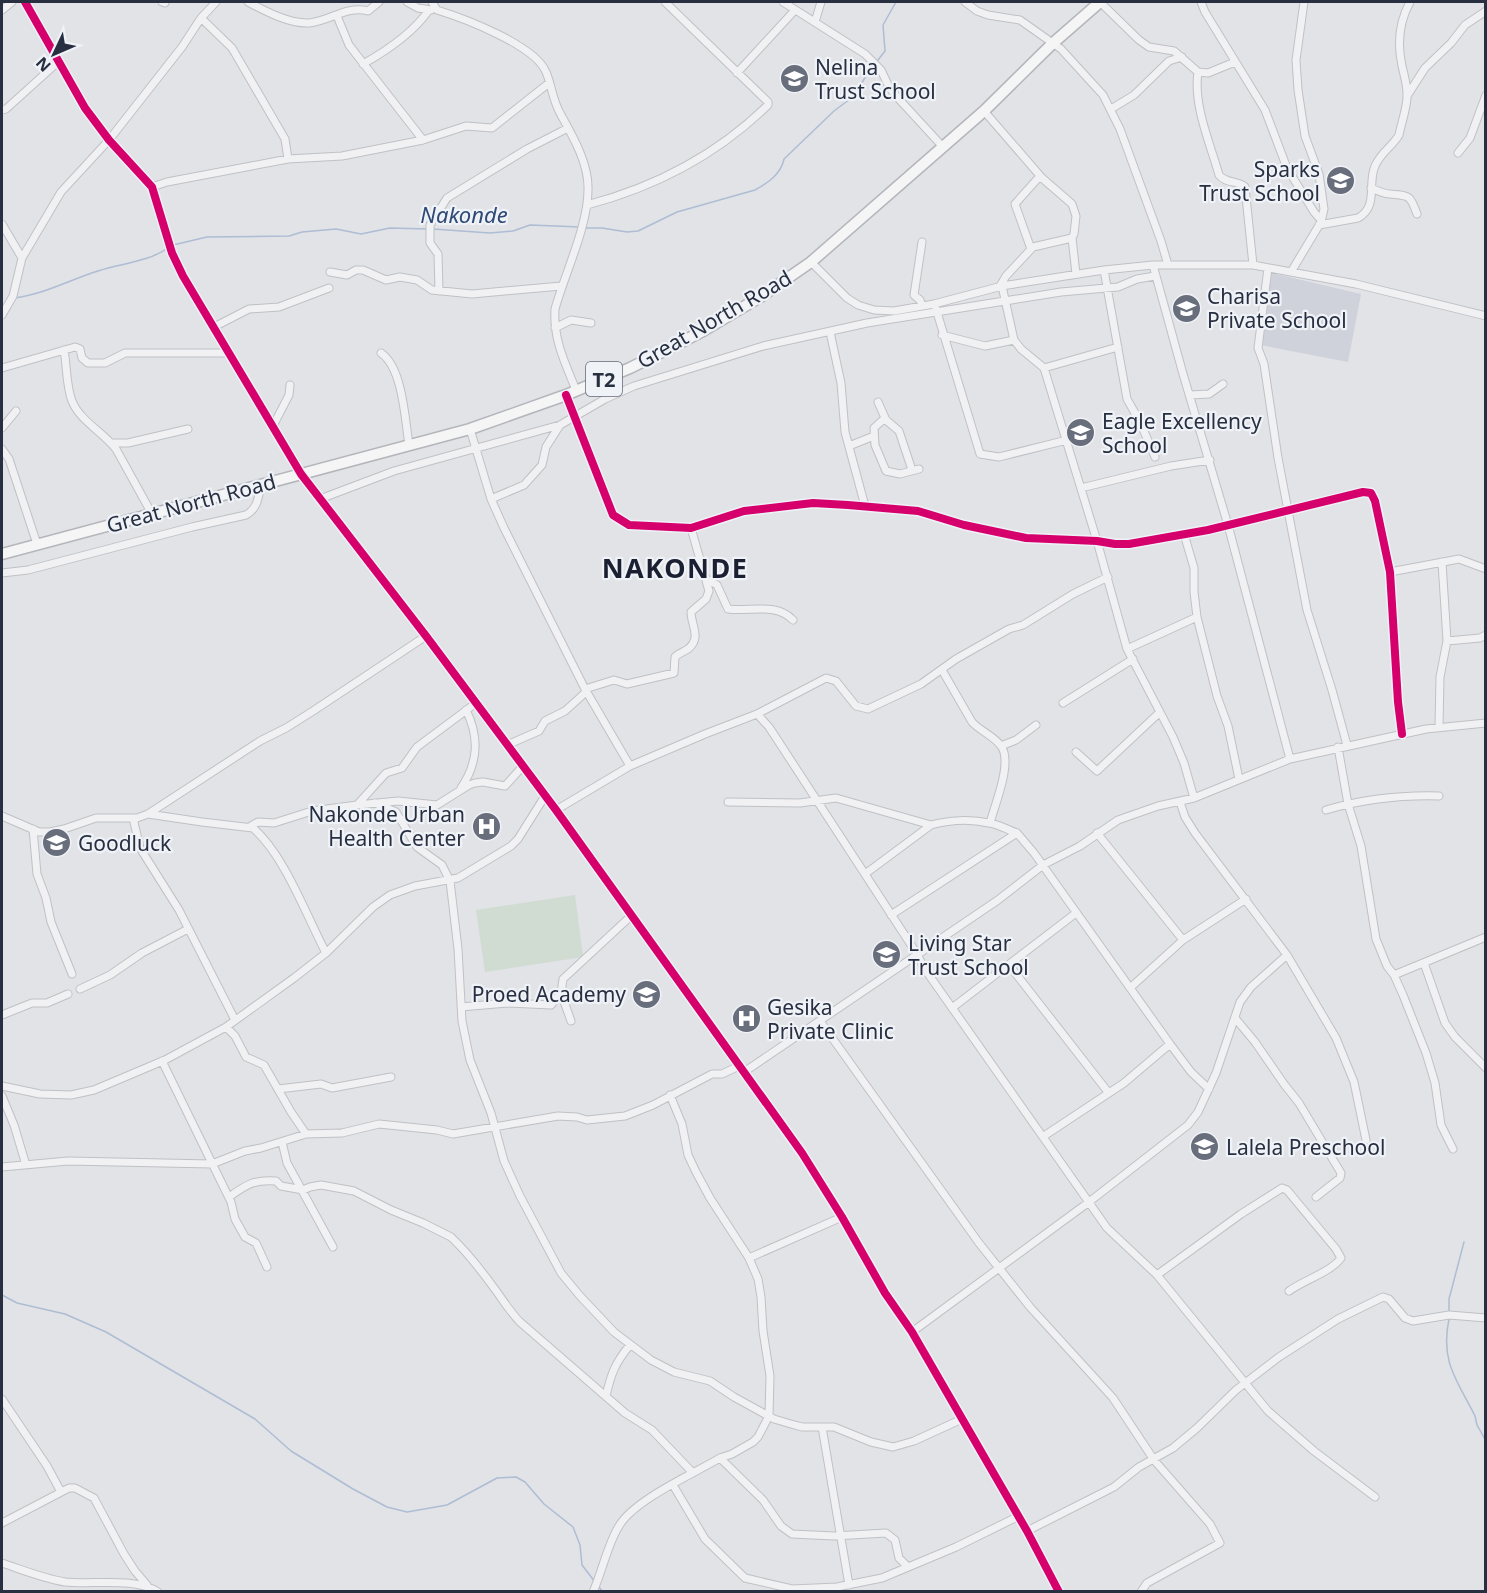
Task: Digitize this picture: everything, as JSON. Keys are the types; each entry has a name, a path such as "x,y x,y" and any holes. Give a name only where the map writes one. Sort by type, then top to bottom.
{"highway":[{"name":"Great North Road","path":"2,554 470,429 630,368 703,331 762,296 811,262 984,111 1052,44 1100,2"}],"street":[{"path":"2,10 12,2"},
{"path":"25,2 85,108 109,140 152,188 172,253 183,276 301,474 546,796 802,1153 885,1293 912,1332 1027,1531 1059,1592"},
{"path":"2,315 13,296 22,258 61,192 109,140 182,48 201,18 216,2"},
{"path":"248,2 274,14 303,23 337,16 351,9 368,11 379,2"},
{"path":"407,2 419,9 433,10 480,26 508,40 541,64 546,72 554,101 582,160 588,185 586,205 555,309 555,328 571,392 574,417 616,518 629,525 691,528 744,511 813,503 918,511 964,525 1026,538 1129,544 1228,525 1363,492 1371,493 1375,501 1389,572 1402,734"},
{"path":"432,2 433,10"},
{"path":"586,205 620,196 668,177 727,142 768,105 768,102 694,28 665,2"},
{"path":"783,2 876,63 891,91 943,147"},
{"path":"815,22 821,2"},
{"path":"965,2 988,15 1020,20 1061,49 1096,88 1111,109 1161,241 1168,266"},
{"path":"1100,2 1139,40 1149,47 1174,51 1198,72 1208,73 1235,62"},
{"path":"1202,2 1204,12 1264,110 1287,168 1320,223"},
{"path":"1291,272 1320,223 1324,209 1316,161 1305,136 1298,90 1296,60 1304,2"},
{"path":"1407,96 1400,57 1400,27 1410,2"},
{"path":"737,73 795,9"},
{"path":"363,64 386,51 433,10"},
{"path":"1320,223 1358,218 1363,215 1371,204 1371,179 1379,158 1399,135 1407,96 1425,68 1465,26 1485,11"},
{"path":"337,16 349,45 423,140"},
{"path":"201,18 232,48 285,139 288,159"},
{"path":"1111,109 1134,95 1169,61 1182,57"},
{"path":"2,110 6,109 58,62"},
{"path":"1198,72 1196,87 1204,126 1219,175 1223,179 1242,184 1245,188 1253,266"},
{"path":"152,188 167,182 288,159 342,156 423,140 466,126 494,128 549,83"},
{"path":"1458,153 1470,138 1485,94"},
{"path":"984,111 1040,176 1074,206 1076,216 1072,238 1076,274"},
{"path":"439,291 438,254 430,243 430,225 447,198 527,149 568,128"},
{"path":"1031,249 1015,204 1040,176"},
{"path":"1371,188 1387,194 1408,196 1417,214"},
{"path":"2,224 22,258"},
{"path":"1072,238 1031,249 1006,276 1001,286 1014,340 1044,368 1108,577 1127,649 1184,763 1194,798"},
{"path":"922,242 914,295 920,300 922,306"},
{"path":"811,262 847,298 858,305 874,310 894,311 934,304 1001,286 1153,265 1268,268 1356,284 1485,316"},
{"path":"1153,265 1210,460 1290,759"},
{"path":"1268,268 1258,348 1264,364 1278,458 1307,610 1347,745"},
{"path":"330,272 347,275 356,270 363,270 386,280 400,277 417,280 430,290 471,294 561,286"},
{"path":"1104,270 1127,399 1155,457"},
{"path":"320,499 394,471 560,425 605,399 634,386 763,346 867,323 1107,286 1120,286 1137,279 1155,276"},
{"path":"214,327 249,309 279,307 329,288"},
{"path":"934,304 980,454 999,457 1067,440"},
{"path":"555,328 573,320 591,323"},
{"path":"830,332 842,383 844,425 865,506"},
{"path":"942,335 986,346 1014,340"},
{"path":"1044,368 1118,347"},
{"path":"2,368 78,348 82,358 88,363 105,363 125,353 230,353"},
{"path":"64,350 72,402 86,420 112,443 152,514"},
{"path":"381,353 390,361 399,383 409,445"},
{"path":"1190,395 1209,393 1223,384"},
{"path":"273,426 289,395 290,386"},
{"path":"878,402 885,418 899,431 915,470 900,474 886,471 875,445 874,436 874,428 885,418"},
{"path":"2,428 16,411"},
{"path":"491,499 524,485 542,465 546,447 560,425"},
{"path":"112,443 128,443 188,429"},
{"path":"470,429 491,499 526,574 585,691 630,766"},
{"path":"849,446 874,436"},
{"path":"2,449 37,544"},
{"path":"1081,488 1160,469 1210,460"},
{"path":"2,573 28,570 192,527 246,516 255,509 261,484"},
{"path":"507,745 539,731 545,721 565,711 585,691 612,680 627,684 674,673 675,657 688,648 696,634 690,615 708,595 691,528"},
{"path":"1184,534 1194,568 1197,617 1216,696 1228,726 1239,779"},
{"path":"1389,572 1459,559 1485,569"},
{"path":"1439,727 1440,677 1447,641 1442,562"},
{"path":"556,810 630,766 757,714 826,678 836,681 856,706 868,708 921,684 973,649 1009,629 1023,625 1072,594 1108,577"},
{"path":"705,578 717,585 728,609 777,609 786,613 793,620"},
{"path":"1127,649 1197,617"},
{"path":"1447,641 1480,639 1485,635"},
{"path":"2,816 33,829 50,832 100,818 133,818 148,814 260,741 286,729 426,636"},
{"path":"1063,703 1133,659"},
{"path":"942,670 972,722 1001,746 1005,769 990,823"},
{"path":"357,805 386,773 402,768 415,748 476,703"},
{"path":"458,793 470,775 475,762 472,726 466,710"},
{"path":"1076,752 1097,771 1159,713"},
{"path":"757,714 769,727 817,799 924,968 1107,1228 1157,1275 1268,1411 1314,1451 1375,1497"},
{"path":"2,1167 68,1161 212,1164 245,1151 306,1134 342,1133 379,1124 437,1130 453,1134 558,1116 587,1120 625,1116 712,1074 742,1069 820,1022 998,900 1043,865 1080,846 1118,820 1140,811 1194,798 1290,759 1439,727 1485,723"},
{"path":"1001,746 1016,740 1036,725"},
{"path":"1338,747 1348,804 1361,846 1376,939 1387,966 1394,975 1426,1053 1435,1083 1441,1125 1453,1149"},
{"path":"148,814 251,826 258,822 274,823 312,811 357,805 398,801 437,805 476,783 505,786 523,766"},
{"path":"2,1086 40,1094 71,1095 94,1090 162,1061 226,1027 326,953 390,895 415,886 450,881 466,874 515,842 546,796"},
{"path":"1326,810 1395,796 1439,796"},
{"path":"728,802 800,803 837,798 931,825"},
{"path":"1180,802 1185,817 1195,833 1287,955 1336,1038 1354,1082 1366,1140"},
{"path":"375,803 396,812 417,847 442,865 450,881 458,949 464,1037 470,1060 495,1126 504,1161 561,1274 580,1296 630,1345 665,1368 710,1381 770,1416 802,1427 834,1427 872,1442 893,1447 914,1441 962,1419"},
{"path":"133,818 140,848 179,910 235,1020"},
{"path":"865,874 931,825 956,820 990,823 1017,833 1043,865 1170,1044 1191,1072 1209,1089"},
{"path":"251,826 261,835 287,875 326,953"},
{"path":"33,829 37,874 46,898 51,922 72,974"},
{"path":"891,915 1017,833"},
{"path":"1097,833 1183,940"},
{"path":"1130,988 1183,940 1246,899"},
{"path":"952,1008 1076,914"},
{"path":"572,1021 561,993 562,982 566,975 631,916"},
{"path":"80,989 110,975 142,953 188,929"},
{"path":"1394,975 1485,937"},
{"path":"912,1332 1089,1202 1188,1125 1198,1112 1209,1089 1240,1002 1251,987 1287,955"},
{"path":"1424,963 1445,1023 1455,1037 1485,1068"},
{"path":"1009,965 1108,1092"},
{"path":"461,1007 507,1003 551,1005 561,993"},
{"path":"2,1015 32,1004 47,1003 68,994"},
{"path":"1235,1018 1299,1102 1341,1173 1341,1178 1316,1197"},
{"path":"820,1022 979,1243 1030,1307 1113,1398 1154,1460 1210,1524 1220,1543 1147,1583 1141,1592"},
{"path":"226,1027 235,1036 246,1057 264,1065 306,1134"},
{"path":"1044,1136 1124,1083 1170,1044"},
{"path":"162,1061 229,1197 235,1219 245,1237 255,1242 267,1267"},
{"path":"278,1089 321,1084 332,1088 391,1077"},
{"path":"594,1590 619,1524 645,1501 753,1442 770,1416 770,1376 758,1279 749,1258 696,1172 688,1155 682,1124 670,1095"},
{"path":"2,1096 26,1165"},
{"path":"282,1142 287,1163 333,1247"},
{"path":"229,1197 254,1181 261,1180 276,1181 285,1187 303,1190 321,1185 354,1191 451,1237 464,1249 495,1288 511,1313 626,1413 652,1430 693,1473"},
{"path":"1157,1275 1241,1214 1282,1188 1287,1190 1341,1258 1336,1265 1299,1283 1289,1291"},
{"path":"749,1258 842,1217"},
{"path":"1027,1531 1106,1492 1139,1467 1173,1448 1245,1383 1305,1338 1383,1297 1389,1299 1405,1318 1413,1321 1449,1315 1485,1318"},
{"path":"606,1396 617,1360 630,1345"},
{"path":"2,1399 61,1492"},
{"path":"822,1427 849,1585"},
{"path":"720,1458 763,1500 786,1531 798,1534 841,1536 886,1533 895,1540 898,1558 907,1566"},
{"path":"673,1485 705,1539 745,1578 792,1590 849,1585 882,1578 956,1547 1017,1517"},
{"path":"2,1523 61,1492 75,1488 94,1498 135,1571 147,1585 158,1592"},
{"path":"2,1563 43,1578 83,1583 147,1585"},
{"path":"83,1583 85,1592"}],"shaded area":[{"path":"1272,273 1361,294 1348,362 1260,345"},
{"path":"575,895 583,957 485,972 476,910"}],"waterway":[{"name":"Nakonde","path":"878,60 885,51 883,25 896,2"},
{"name":"Nakonde","path":"585,228 638,231 677,212 755,190 777,174 784,159 834,111 854,96 872,66"},
{"name":"Nakonde","path":"433,229 490,233 513,231 530,225 580,227"},
{"name":"Nakonde","path":"173,245 207,237 289,236 302,232 336,229 361,234 390,228 428,229"},
{"name":"Nakonde","path":"14,298 47,290 98,271 143,259 168,248"},
{"path":"1449,1312 1449,1299 1464,1242"},
{"path":"2,1295 17,1303 65,1314 106,1332 255,1419 291,1451 387,1507 407,1512 447,1505 497,1478 516,1477 525,1482 544,1504 573,1527 580,1545 582,1565 595,1582"},
{"path":"1449,1319 1447,1347 1452,1370 1486,1441"},
{"path":"598,1586 603,1592"}],"cycle path":[{"path":"25,2 85,108 109,140 152,187 172,253 183,276 301,474 556,810 802,1153 885,1293 912,1332 1027,1531 1059,1592"},
{"path":"566,395 613,515 629,525 691,528 744,511 813,503 918,511 964,525 1026,538 1129,544 1208,530 1363,492 1371,493 1375,501 1390,572 1402,734"}],"place":[{"name":"Nelina Trust School","path":"794,79"},
{"name":"Sparks Trust School","path":"1341,181"},
{"name":"Charisa Private School","path":"1186,308"},
{"name":"Eagle Excellency School","path":"1081,433"},
{"name":"Nakonde Urban Health Center","path":"486,826"},
{"name":"Goodluck","path":"57,843"},
{"name":"Living Star Trust School","path":"887,955"},
{"name":"Proed Academy","path":"647,994"},
{"name":"Gesika Private Clinic","path":"746,1019"},
{"name":"Lalela Preschool","path":"1205,1147"}],"district":[{"name":"NAKONDE","path":"675,567"}]}
